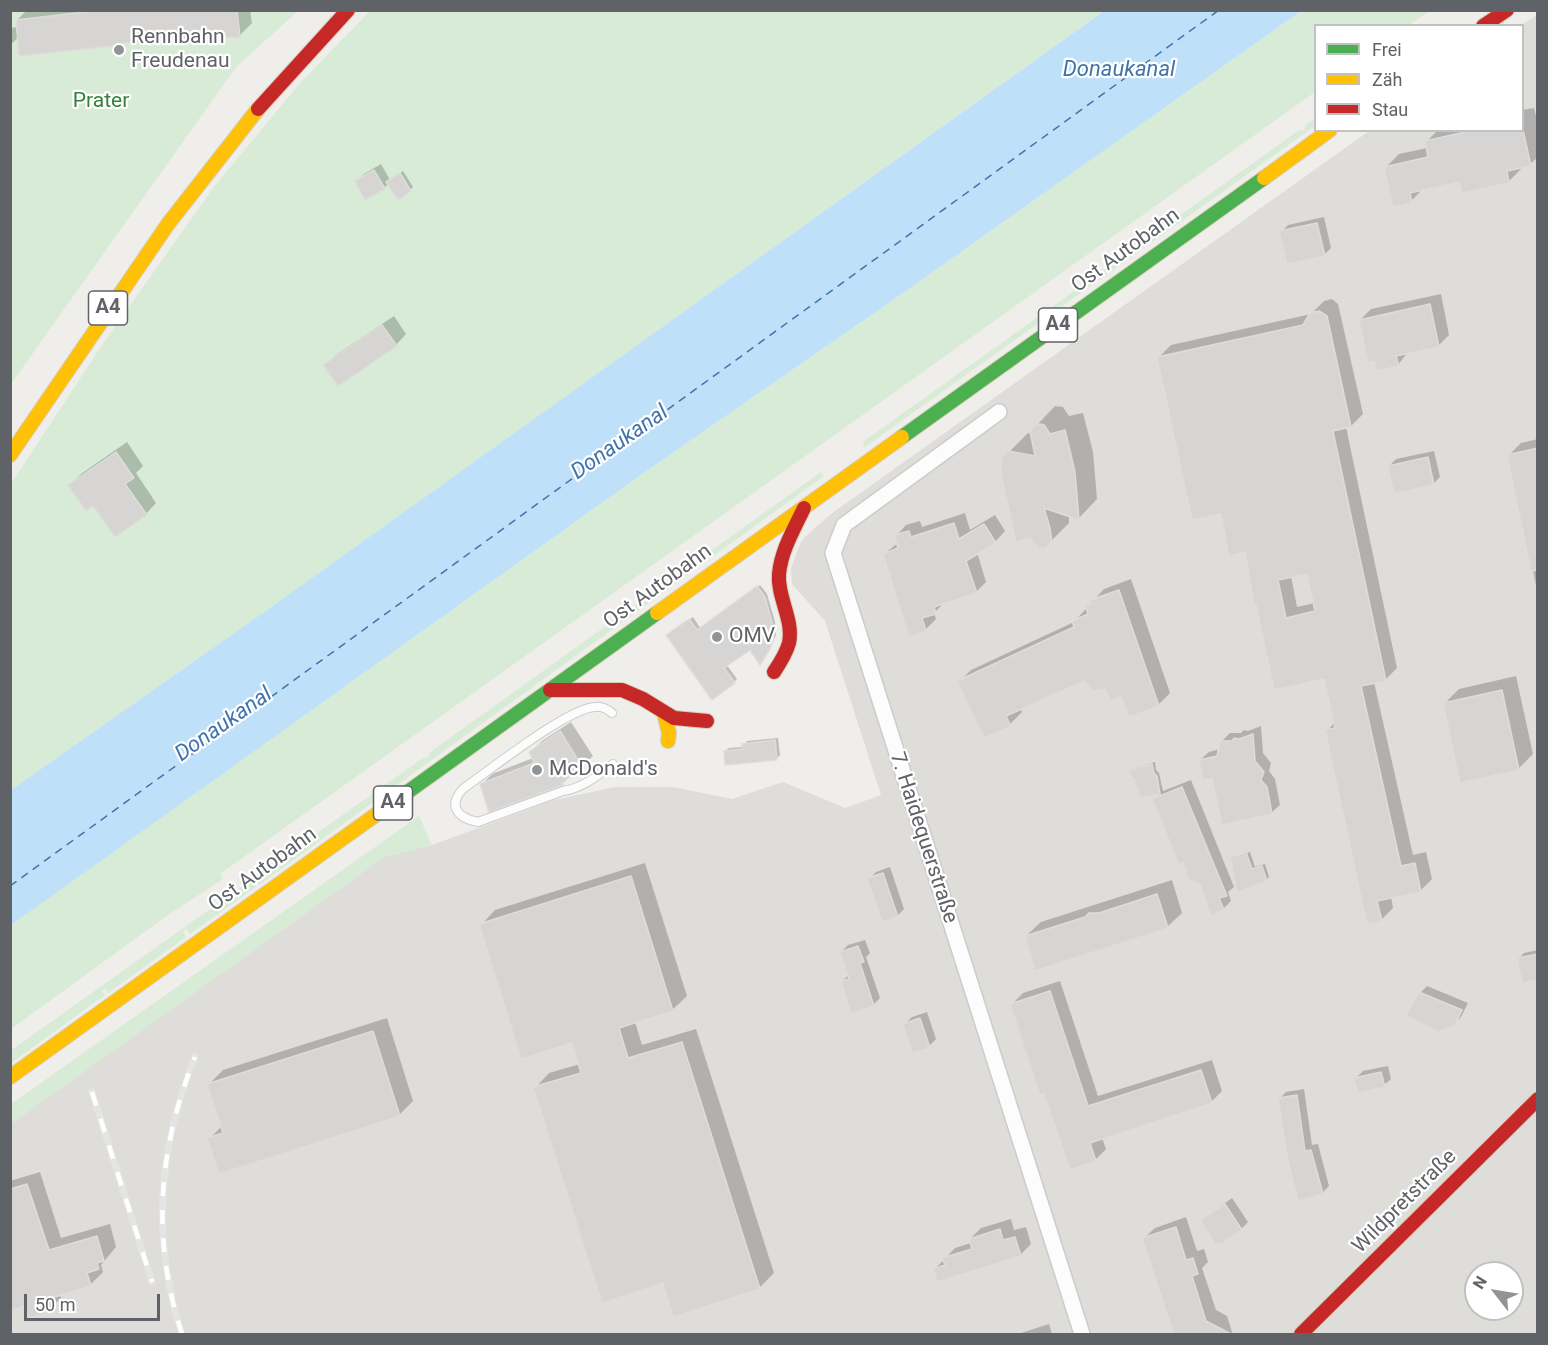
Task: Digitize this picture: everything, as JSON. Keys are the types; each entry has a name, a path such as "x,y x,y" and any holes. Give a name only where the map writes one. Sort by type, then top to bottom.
{"main road":[{"name":"A4","path":"10,454 119,292 212,165 252,116 348,10"},
{"path":"1486,24 1507,10"},
{"name":"Ost Autobahn","path":"10,1077 1327,132"},
{"path":"774,672 784,659 790,643 790,628 781,594 779,574 783,556 804,507"},
{"path":"550,690 622,690 643,699 674,718 707,721"},
{"path":"664,713 669,733 668,741"},
{"name":"Wildpretstraße","path":"1301,1335 1538,1099"}],"street":[{"name":"7. Haidequerstraße","path":"999,412 844,525 833,553 1082,1335"}],"lane":[{"path":"612,713 606,708 595,706 560,721 464,788 458,795 455,806 459,815 478,822 563,791 577,789 613,764"}],"shaded area":[{"path":"1537,15 1537,1334 11,1334 10,1124 384,857 432,845 554,800 615,787 673,787 732,799 783,782 845,808 881,795 825,621 792,584 791,568 801,542 831,514 1368,132 1524,132 1523,24"}],"green space":[{"name":"Prater","path":"10,11 298,11 236,67 11,384"},
{"path":"370,11 1104,11 267,610 11,790 11,484 102,345 213,188 301,82"},
{"path":"1301,11 1430,11 1410,24 1314,24 1314,93 220,874 223,879 168,915 11,1029 10,925 645,472 903,293"},
{"path":"1314,119 1314,127 863,447 864,441 1084,284 1089,284 1095,276 1298,131 1304,130"},
{"path":"821,472 824,476 259,885 255,880 253,882 256,887 190,934 186,929 183,932 186,937 108,993 104,988 102,991 105,995 11,1063 10,1051 423,758 427,758 430,752"},
{"path":"419,816 432,845 384,857 11,1124 11,1104"}],"water":[{"name":"Donaukanal","path":"1104,11 1301,11 903,293 645,472 11,925 11,790 267,610"}],"building":[{"path":"101,10 237,10 240,37 123,43 123,45 19,56 16,20"},
{"path":"1465,132 1523,132 1531,166 1507,171 1509,183 1462,193 1459,182 1410,193 1412,203 1393,207 1384,167 1428,157 1425,141"},
{"path":"374,170 385,189 365,200 355,181"},
{"path":"400,173 411,191 398,200 386,182"},
{"path":"1317,223 1325,256 1287,264 1279,231"},
{"path":"1430,304 1439,347 1396,356 1399,366 1376,371 1374,361 1368,363 1359,320"},
{"path":"1319,311 1327,316 1351,427 1333,431 1386,681 1361,686 1401,866 1415,863 1421,892 1377,901 1382,921 1367,924 1325,730 1335,728 1324,679 1274,690 1256,605 1254,605 1245,552 1229,556 1221,514 1192,520 1157,357 1303,325 1310,313","holes":["1307,574 1315,611 1286,618 1278,580"]},
{"path":"382,325 397,346 338,386 323,365"},
{"path":"1035,425 1044,425 1050,434 1065,430 1075,472 1079,520 1044,508 1052,542 1044,549 1039,548 1030,538 1016,542 1001,474 1001,458 1008,451 1035,456 1030,431"},
{"path":"1538,448 1538,570 1531,571 1507,455"},
{"path":"116,452 134,478 125,484 147,515 115,537 93,506 86,511 68,485"},
{"path":"1428,457 1434,485 1394,494 1388,466"},
{"path":"954,523 959,539 984,524 996,543 966,561 977,593 934,607 936,614 922,618 926,631 909,637 883,554 898,548 894,535 909,531 911,537"},
{"path":"757,586 765,597 773,626 773,640 770,649 760,665 750,650 724,668 735,683 712,700 666,635 689,619 697,630"},
{"path":"1119,590 1159,706 1129,717 1121,697 1110,701 1105,689 1093,691 1084,681 1006,716 1011,726 984,738 957,681 1074,627 1072,621 1088,614 1085,605 1091,604 1090,600"},
{"path":"1502,690 1519,770 1460,783 1443,703"},
{"name":"McDonald's","path":"560,731 583,768 562,782 563,785 489,812 480,784 534,763 529,752"},
{"path":"1253,734 1255,761 1264,772 1261,780 1267,787 1272,814 1222,825 1212,778 1203,780 1199,760 1217,756 1220,741 1232,741 1234,738 1239,739"},
{"path":"775,740 777,760 725,765 724,751 743,749 742,744"},
{"path":"1152,764 1160,794 1139,798 1139,791 1134,785 1135,780 1127,771"},
{"path":"1182,787 1227,896 1219,898 1224,910 1211,916 1200,884 1189,881 1183,863 1179,865 1152,799"},
{"path":"1246,852 1252,869 1262,866 1267,881 1237,892 1230,857"},
{"path":"883,873 898,917 882,922 867,878"},
{"path":"631,876 673,1011 619,1028 628,1058 682,1042 760,1289 673,1317 663,1283 602,1303 533,1087 581,1073 572,1043 521,1059 479,924"},
{"path":"1157,894 1168,928 1035,971 1025,936 1085,917 1089,913 1099,913"},
{"path":"858,946 864,962 860,963 874,1006 851,1014 841,981 849,979 840,952"},
{"path":"1538,954 1538,980 1522,983 1517,958"},
{"path":"1050,991 1088,1106 1201,1070 1212,1103 1090,1143 1096,1161 1070,1170 1044,1094 1040,1095 1010,1004"},
{"path":"1419,992 1462,1010 1455,1025 1438,1032 1406,1016"},
{"path":"920,1018 930,1048 912,1053 903,1024"},
{"path":"373,1031 400,1116 219,1174 207,1138 223,1133 207,1084"},
{"path":"1381,1072 1385,1087 1358,1093 1354,1078"},
{"path":"1297,1095 1305,1151 1311,1150 1323,1194 1298,1201 1287,1156 1278,1098"},
{"path":"27,1184 49,1250 97,1236 104,1261 97,1263 99,1269 87,1273 91,1286 45,1300 49,1312 28,1318 24,1306 10,1311 10,1189"},
{"path":"1225,1204 1242,1230 1221,1244 1215,1244 1200,1220"},
{"path":"1176,1227 1186,1260 1193,1258 1198,1274 1192,1276 1206,1321 1233,1335 1174,1335 1142,1238"},
{"path":"1000,1229 1003,1240 1015,1237 1021,1256 937,1282 933,1269 945,1265 942,1258 972,1249 969,1239"}],"ferry route":[{"path":"10,886 1219,10"}],"railway":[{"path":"182,1334 172,1299 166,1264 163,1194 166,1160 173,1126 195,1057"},
{"path":"92,1092 152,1282"}],"traffic: fast":[{"path":"902,437 1264,178"},
{"path":"402,796 657,613"}],"traffic: slow":[{"path":"10,455 168,224 258,109"},
{"path":"1264,178 1327,132"},
{"path":"657,613 902,437"},
{"path":"664,713 669,733 668,741"},
{"path":"10,1077 402,796"}],"traffic: jam":[{"path":"258,109 348,10"},
{"path":"1486,24 1507,10"},
{"path":"774,672 786,651 790,634 788,617 780,591 780,565 804,508"},
{"path":"550,690 622,690 643,699 674,718 707,721"},
{"path":"1301,1334 1538,1099"}],"place":[{"name":"Rennbahn Freudenau","path":"119,50"},
{"name":"OMV","path":"717,637"},
{"name":"McDonald's","path":"537,770"}]}
